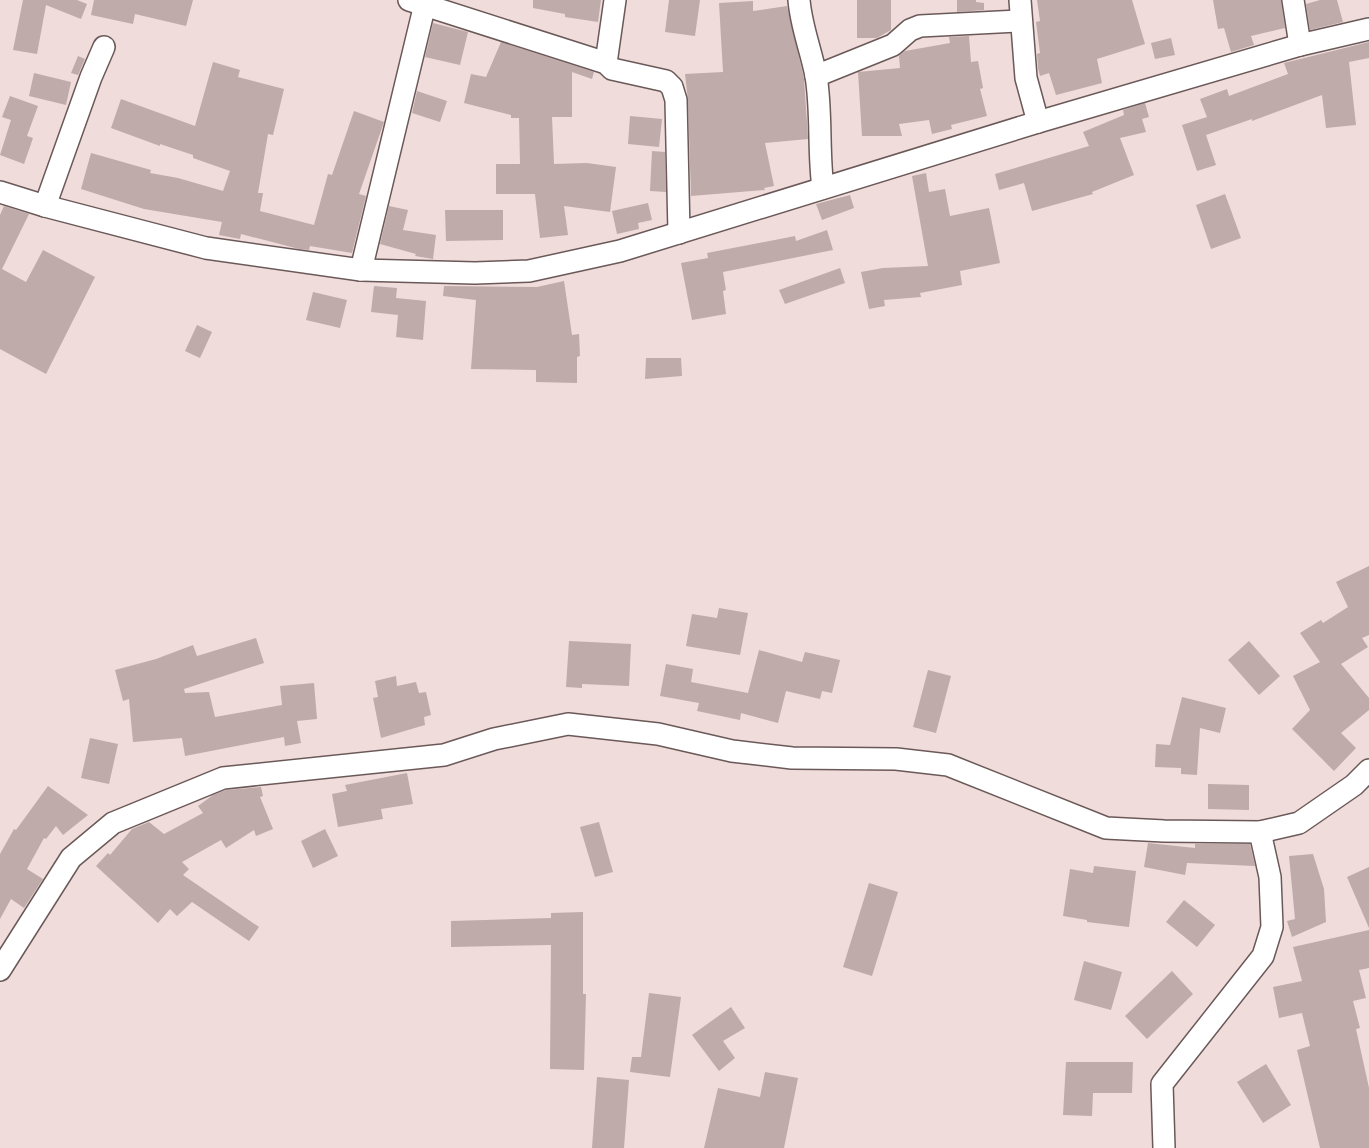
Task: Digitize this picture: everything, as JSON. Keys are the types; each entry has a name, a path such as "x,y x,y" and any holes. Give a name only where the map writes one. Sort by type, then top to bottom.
{"street":[{"path":"606,63 615,0"},
{"path":"799,0 801,21 816,76 823,188"},
{"path":"1020,0 1020,21 1026,78 1038,122"},
{"path":"1293,0 1300,46"},
{"path":"361,270 417,2 606,63 612,69 666,81 672,87 676,100 679,233"},
{"path":"816,76 893,45 910,30 920,26 1020,21"},
{"path":"0,192 45,206 206,248 361,270 475,274 529,271 620,251 1038,122 1300,46 1369,29"},
{"path":"45,206 91,77 104,47"},
{"path":"0,970 71,858 113,823 223,778 444,755 494,739 568,724 658,734 732,751 792,758 896,759 948,765 1106,828 1260,832 1299,823 1354,785 1369,770"},
{"path":"1164,1148 1162,1084 1263,956 1272,927 1270,877 1260,832"}],"building":[{"path":"23,0 77,0 87,4 81,19 46,5 37,54 13,50"},
{"path":"94,0 193,0 186,26 135,14 133,24 91,15"},
{"path":"533,0 601,0 598,22 565,17 565,14 533,8"},
{"path":"669,0 700,0 695,36 665,32"},
{"path":"857,0 891,0 891,30 877,38 857,38"},
{"path":"957,0 976,0 976,2 984,3 984,10 957,12"},
{"path":"1037,0 1132,0 1145,44 1097,59 1102,83 1056,95 1049,73 1040,76 1038,68 1037,54 1040,53 1036,22 1040,21"},
{"path":"1213,0 1281,0 1285,28 1251,36 1254,45 1231,52 1224,28 1218,29"},
{"path":"1320,0 1337,0 1343,22 1310,30 1306,4"},
{"path":"753,1 753,11 787,6 804,78 808,139 765,143 774,186 764,188 765,190 691,196 688,100 685,74 723,72 719,3"},
{"path":"433,23 468,32 460,65 425,57"},
{"path":"969,36 971,62 978,61 983,88 980,89 987,116 951,125 952,129 932,134 929,120 899,124 902,136 862,136 858,72 900,68 899,56 905,51 950,43 949,37"},
{"path":"1171,38 1175,55 1155,59 1151,43"},
{"path":"501,42 594,72 592,79 572,72 572,117 552,117 554,164 587,163 616,167 610,212 564,206 568,235 540,238 535,194 496,194 496,164 520,164 519,118 511,118 511,115 464,103 471,74 486,77"},
{"path":"1369,42 1369,58 1349,62 1356,125 1326,128 1322,95 1252,121 1252,119 1206,135 1216,165 1197,171 1182,125 1207,117 1200,99 1227,89 1229,96 1288,74 1284,63"},
{"path":"78,56 85,59 78,75 71,73"},
{"path":"213,62 240,70 238,77 284,89 273,135 268,134 258,193 263,193 260,211 314,225 328,174 332,175 354,111 384,122 359,194 366,196 352,253 310,246 309,250 299,249 241,234 240,239 219,235 222,222 144,209 81,189 91,153 151,170 150,173 178,178 223,191 230,171 193,158 193,155 160,144 160,146 111,128 121,99 195,126"},
{"path":"34,73 71,82 66,105 29,96"},
{"path":"417,91 447,101 440,122 412,113"},
{"path":"10,96 38,106 27,136 33,138 24,164 0,155 11,120 2,117"},
{"path":"1145,103 1149,117 1142,119 1146,132 1120,138 1134,175 1092,192 1093,194 1032,211 1024,183 999,190 995,174 1089,146 1083,132 1124,115 1123,110"},
{"path":"630,116 662,119 659,147 628,144"},
{"path":"652,151 665,152 666,192 650,191"},
{"path":"926,173 929,192 945,189 950,216 989,208 1000,263 960,271 962,285 920,293 921,297 884,300 885,306 869,309 861,272 883,268 928,266 912,176"},
{"path":"1225,194 1241,238 1211,249 1196,205"},
{"path":"850,195 854,208 822,220 816,204"},
{"path":"648,203 652,220 638,223 639,229 617,234 612,211"},
{"path":"4,206 29,214 2,269 26,282 43,250 95,277 46,374 0,349 0,215"},
{"path":"389,206 408,210 403,230 436,235 433,259 415,256 416,254 380,244"},
{"path":"445,210 503,210 503,240 446,241"},
{"path":"827,230 833,250 723,272 726,290 723,291 726,314 692,320 681,263 708,258 707,253 795,236 796,241"},
{"path":"840,268 845,283 785,304 779,290"},
{"path":"564,281 572,335 579,334 580,356 577,357 577,383 536,382 536,370 471,369 476,300 443,296 444,286 537,287"},
{"path":"374,286 397,288 396,298 426,301 423,340 396,337 398,315 371,312"},
{"path":"313,292 347,300 340,328 306,320"},
{"path":"197,325 212,332 200,358 185,351"},
{"path":"646,358 681,358 682,376 645,379"},
{"path":"1369,566 1369,635 1362,638 1368,647 1341,664 1369,698 1369,710 1341,733 1356,748 1334,771 1292,729 1310,710 1293,676 1320,662 1300,633 1321,620 1323,623 1348,607 1336,582"},
{"path":"719,608 748,613 740,655 686,646 692,614 717,618"},
{"path":"256,638 264,663 184,689 185,693 209,692 215,717 282,705 280,686 314,683 317,719 297,721 301,743 285,746 284,737 185,756 182,738 133,742 129,699 123,701 115,670 156,659 193,645 197,656"},
{"path":"569,641 631,644 629,686 582,684 582,688 566,687"},
{"path":"1249,641 1280,676 1259,695 1228,660"},
{"path":"759,650 802,662 805,652 840,660 832,693 822,691 820,699 786,691 778,723 741,713 740,720 697,711 699,703 660,696 666,664 693,669 691,682 748,693"},
{"path":"928,670 951,676 936,733 913,727"},
{"path":"396,676 397,686 416,682 419,693 426,692 431,715 424,717 425,725 381,738 373,698 378,697 375,681"},
{"path":"1182,697 1226,708 1220,733 1200,728 1197,775 1181,774 1181,768 1155,767 1156,744 1170,745"},
{"path":"90,738 118,744 109,784 81,778"},
{"path":"407,773 413,804 381,809 383,819 338,827 332,794 347,791 345,785"},
{"path":"1208,784 1249,785 1249,810 1208,809"},
{"path":"48,786 88,815 63,835 56,826 46,839 44,838 27,869 43,879 24,908 11,899 0,919 0,854 14,829 16,830"},
{"path":"261,787 263,796 260,797 273,829 256,836 254,830 226,848 221,840 182,862 189,869 183,875 259,927 249,941 192,902 177,916 170,909 158,923 96,866 108,853 110,855 132,829 149,822 164,834 203,813 198,806 213,795 226,790"},
{"path":"599,822 613,872 595,877 580,827"},
{"path":"325,829 338,856 313,868 301,841"},
{"path":"1148,843 1195,848 1195,844 1250,844 1255,866 1187,863 1185,875 1144,867"},
{"path":"1313,854 1324,889 1326,922 1292,937 1287,921 1295,919 1289,856"},
{"path":"1094,866 1136,871 1129,927 1087,922 1087,920 1063,916 1070,869 1093,873"},
{"path":"1369,867 1369,928 1347,877"},
{"path":"869,883 898,892 872,976 843,967"},
{"path":"1184,900 1215,925 1197,947 1166,922"},
{"path":"583,912 583,994 586,994 584,1070 550,1069 551,945 451,947 451,921 551,918 551,913"},
{"path":"1369,930 1369,968 1359,970 1366,998 1353,1001 1360,1028 1356,1029 1369,1088 1369,1148 1320,1148 1297,1050 1310,1046 1302,1013 1279,1018 1273,987 1302,981 1293,947"},
{"path":"1084,961 1122,972 1111,1010 1074,1000"},
{"path":"1172,971 1193,994 1147,1039 1125,1016"},
{"path":"649,993 681,997 670,1077 630,1072 632,1057 641,1057"},
{"path":"731,1007 745,1028 723,1041 735,1058 719,1071 692,1035"},
{"path":"1066,1062 1133,1062 1132,1093 1093,1093 1092,1116 1063,1115"},
{"path":"1266,1064 1291,1105 1263,1123 1237,1082"},
{"path":"765,1072 798,1078 784,1148 704,1148 718,1088 760,1097"},
{"path":"597,1077 629,1080 624,1148 592,1148"}]}
